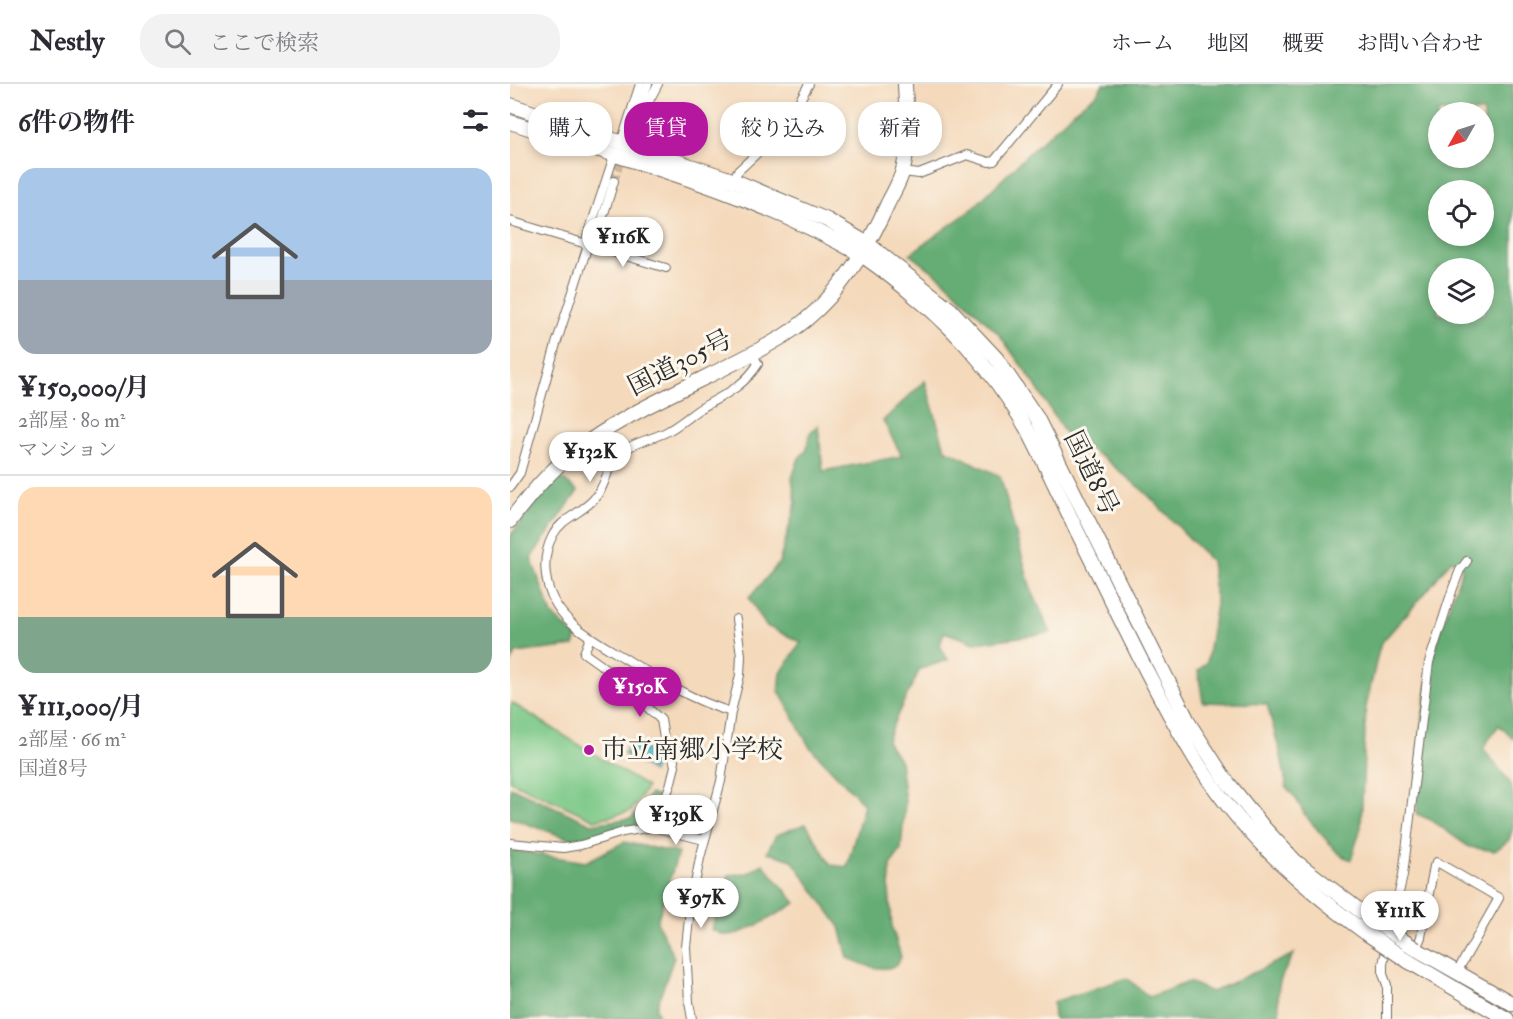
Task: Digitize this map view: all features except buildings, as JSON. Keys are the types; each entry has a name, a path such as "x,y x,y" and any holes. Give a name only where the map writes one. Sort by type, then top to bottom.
{"highway":[{"name":"国道305号","path":"510,521 552,472 593,439 621,420 782,336 822,306 880,223 903,172 907,130 905,84"},
{"name":"国道8号","path":"510,105 624,140"},
{"name":"国道8号","path":"510,122 724,192 864,249"},
{"name":"国道8号","path":"667,156 735,181 827,220 864,249 945,322 985,368 1030,435 1148,674 1192,754 1248,831 1309,890 1369,927 1416,949 1513,1004"},
{"name":"国道8号","path":"1369,927 1408,961 1501,1018"}],"street":[{"path":"637,102 640,84"},
{"path":"642,102 648,84"},
{"path":"649,102 658,84"},
{"path":"735,181 737,172 784,128 808,84"},
{"path":"903,172 919,174 968,154 988,162 994,161 1058,84"},
{"path":"510,487 520,473 556,344 589,245 614,156"},
{"path":"589,245 614,181"},
{"path":"510,221 666,268"},
{"path":"731,712 682,694 570,624 551,598 546,582 544,562 552,537 558,527 568,517 588,505 597,495 607,480 611,462 621,452 670,430 700,409 740,386 750,377 758,364 752,352"},
{"path":"1387,1019 1387,985 1383,975 1383,964 1403,875 1429,662 1453,588 1460,570 1467,561"},
{"path":"692,1019 686,946 690,909 704,840 720,781 731,712 740,675 741,655 736,620"},
{"path":"590,638 584,653 605,668 661,720 664,738 671,749 675,766 670,786 653,827"},
{"path":"510,843 563,848 623,832 653,827 704,840"},
{"path":"1416,949 1421,937 1434,866 1437,861 1500,898 1457,972"}],"green space":[{"path":"1103,84 1513,84 1513,739 1499,725 1483,748 1509,781 1513,794 1513,828 1509,840 1495,851 1469,847 1431,820 1417,814 1419,754 1426,692 1437,643 1462,570 1460,562 1451,560 1383,641 1379,649 1366,707 1361,827 1351,860 1334,849 1305,815 1295,797 1287,789 1267,704 1203,702 1198,671 1207,662 1216,603 1211,561 1147,494 1106,460 1064,432 1034,383 998,333 944,280 910,254 971,210 1079,107 1097,94"},
{"path":"925,381 945,449 1000,476 1031,589 1051,633 975,643 944,632 940,645 948,660 920,669 887,741 900,761 905,802 901,850 891,864 889,889 892,927 901,957 897,965 879,968 848,958 840,927 792,860 767,852 776,835 806,824 831,865 847,867 864,804 809,746 779,691 781,673 801,642 766,626 749,598 779,563 796,503 792,478 799,458 806,451 810,433 818,425 823,471 902,456 883,421"},
{"path":"557,475 578,491 531,558 552,615 577,637 574,646 516,653 510,665 510,536"},
{"path":"512,703 647,787 631,811 595,820 510,781 510,708"},
{"path":"510,787 592,824 632,818 650,794 658,797 648,822 576,841 510,818"},
{"path":"624,842 678,853 657,922 674,957 656,1008 660,1019 510,1019 510,850 586,862"},
{"path":"763,864 796,903 742,932 725,935 711,930 729,875 748,873"},
{"path":"1294,954 1279,985 1280,1019 1054,1019 1053,1002 1127,978 1149,997 1189,982 1212,992"}],"water":[{"path":"632,741 661,759 653,772 624,754"}],"tunnel":[{"path":"614,181 623,154"}],"place":[{"name":"市立南郷小学校","path":"589,750"}]}
